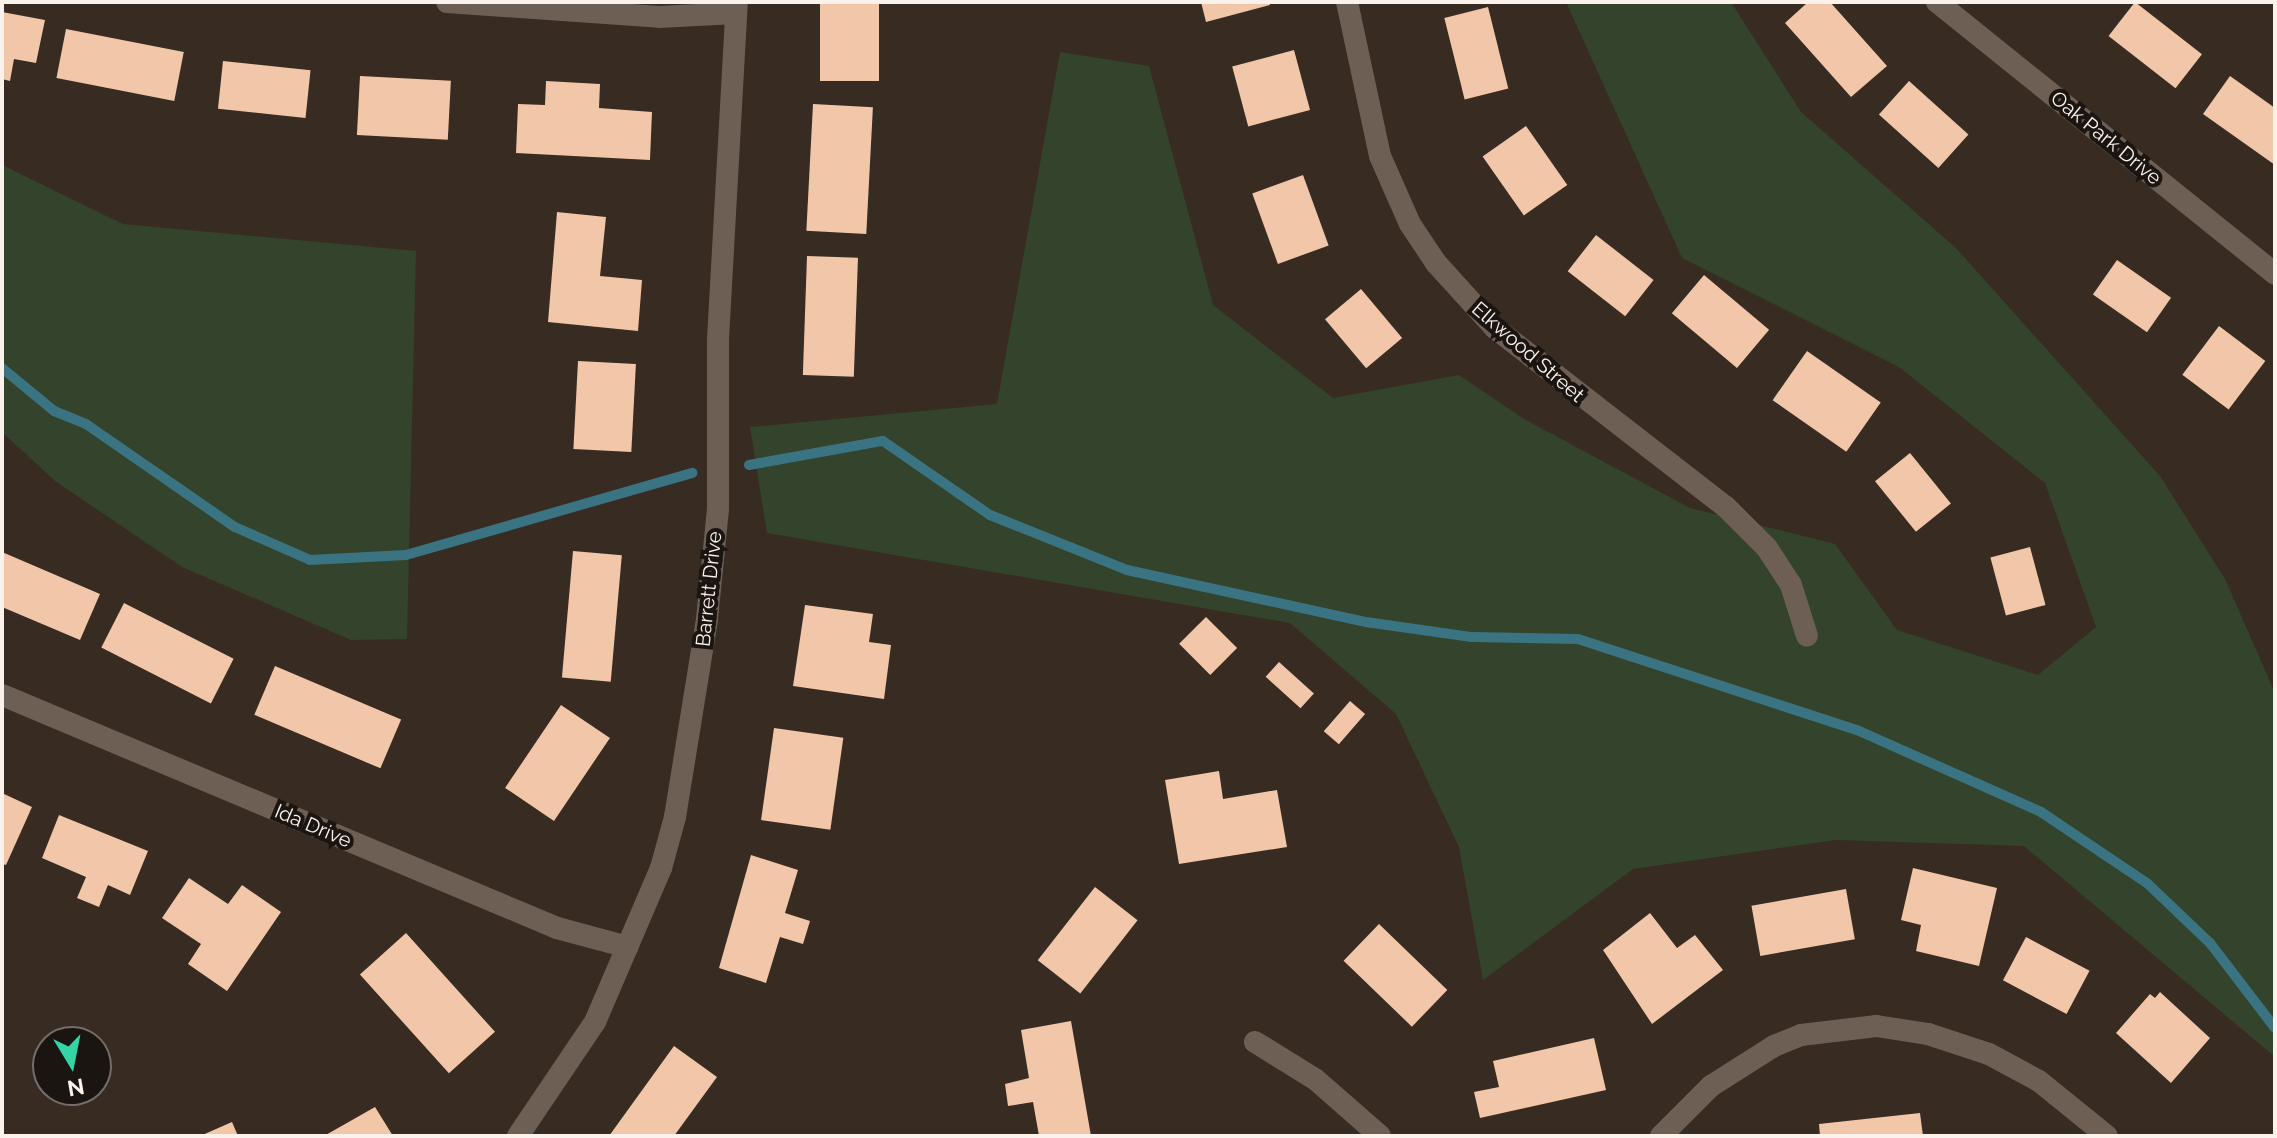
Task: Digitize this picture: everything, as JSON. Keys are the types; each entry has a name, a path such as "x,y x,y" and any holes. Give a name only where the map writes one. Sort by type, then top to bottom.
{"street":[{"path":"447,2 659,17 737,8"},
{"name":"Elkwood Street","path":"1347,2 1380,156 1410,224 1436,263 1495,328 1726,507 1767,548 1791,585 1807,636"},
{"name":"Oak Park Drive","path":"1937,2 2275,274"},
{"name":"Barrett Drive","path":"518,1136 595,1022 661,868 675,817 707,619 718,509 718,339 737,8"},
{"name":"Ida Drive","path":"2,695 557,928 628,947"},
{"path":"1661,1136 1711,1086 1774,1046 1801,1035 1876,1026 1928,1034 1989,1054 2039,1081 2107,1136"},
{"path":"1255,1042 1315,1079 1380,1136"}],"green space":[{"path":"1566,2 1731,2 1801,112 1956,248 2160,476 2225,579 2275,693 2275,1057 2024,846 1836,840 1633,869 1483,980 1459,847 1396,714 1290,623 767,533 750,427 997,404 1060,52 1149,66 1213,305 1333,398 1459,375 1524,419 1690,508 1835,544 1897,630 2038,675 2096,627 2045,483 1899,367 1682,258"},
{"path":"2,165 123,224 416,251 407,639 351,640 182,567 55,481 2,432"}],"building":[{"path":"820,2 879,2 879,81 820,81"},
{"path":"1201,2 1269,2 1270,5 1206,22"},
{"path":"1808,2 1830,2 1887,66 1851,97 1785,23"},
{"path":"2135,2 2202,54 2176,88 2109,36"},
{"path":"1488,7 1508,89 1465,99 1444,18"},
{"path":"2,12 45,20 36,63 14,59 10,81 2,79"},
{"path":"66,29 184,52 174,101 56,78"},
{"path":"1294,50 1310,110 1248,126 1232,67"},
{"path":"223,61 311,70 306,118 218,109"},
{"path":"360,76 451,81 448,140 357,135"},
{"path":"2230,76 2275,108 2275,165 2203,114"},
{"path":"546,81 600,84 599,108 652,112 650,160 516,153 518,104 545,105"},
{"path":"1909,81 1968,135 1938,168 1879,114"},
{"path":"813,104 873,107 866,234 806,231"},
{"path":"1526,126 1567,185 1524,215 1483,156"},
{"path":"1303,175 1329,245 1278,264 1252,193"},
{"path":"557,212 606,217 600,276 642,280 638,331 548,322"},
{"path":"1596,235 1654,280 1625,316 1568,271"},
{"path":"807,256 858,258 854,377 803,375"},
{"path":"2117,260 2171,298 2147,332 2093,294"},
{"path":"1704,275 1769,330 1737,368 1672,313"},
{"path":"1361,289 1402,338 1366,368 1325,319"},
{"path":"2219,326 2265,361 2229,410 2182,375"},
{"path":"1807,351 1881,403 1846,452 1773,400"},
{"path":"578,361 636,364 631,452 573,449"},
{"path":"1910,453 1951,504 1916,532 1875,481"},
{"path":"2030,547 2046,605 2006,616 1990,558"},
{"path":"573,551 622,555 611,682 562,678"},
{"path":"2,552 100,594 80,640 2,607"},
{"path":"124,603 234,659 211,703 101,648"},
{"path":"805,605 873,614 869,642 891,645 884,699 793,686"},
{"path":"1206,617 1237,648 1210,675 1179,644"},
{"path":"1279,662 1314,693 1301,708 1266,677"},
{"path":"275,666 401,720 380,768 254,715"},
{"path":"1350,701 1365,714 1339,744 1324,731"},
{"path":"561,705 610,738 554,821 505,788"},
{"path":"774,728 843,738 830,830 761,820"},
{"path":"1219,771 1223,799 1277,790 1287,847 1179,864 1165,780"},
{"path":"2,793 32,807 6,865 2,864"},
{"path":"59,815 148,851 130,895 108,885 99,907 77,898 86,877 42,858"},
{"path":"751,855 798,870 785,913 810,921 803,944 780,937 766,983 719,968"},
{"path":"1913,868 1997,888 1979,966 1916,951 1921,925 1901,920"},
{"path":"189,878 228,904 242,885 281,912 227,991 188,964 201,944 162,918"},
{"path":"1095,887 1138,920 1080,994 1038,960"},
{"path":"1846,889 1855,939 1760,956 1751,906"},
{"path":"1650,913 1677,948 1695,935 1723,970 1652,1024 1603,950"},
{"path":"1379,924 1447,990 1412,1027 1344,961"},
{"path":"406,933 495,1032 449,1073 360,974"},
{"path":"2026,937 2090,971 2067,1014 2003,980"},
{"path":"2160,992 2210,1038 2171,1083 2116,1033 2150,994 2155,998"},
{"path":"1071,1021 1091,1136 1039,1136 1033,1102 1008,1106 1005,1084 1029,1078 1021,1030"},
{"path":"1594,1038 1606,1090 1480,1118 1474,1092 1499,1087 1493,1061"},
{"path":"674,1046 717,1077 674,1136 609,1136"},
{"path":"375,1107 393,1136 324,1136"},
{"path":"1920,1113 1923,1136 1820,1136 1819,1124"},
{"path":"232,1122 238,1136 200,1136"}],"waterway":[{"path":"2,368 54,411 86,424 235,527 310,560 406,555 692,473"},
{"path":"749,465 883,441 990,515 1127,570 1366,622 1472,637 1578,639 1857,730 2041,812 2148,884 2210,943 2275,1028"}]}
